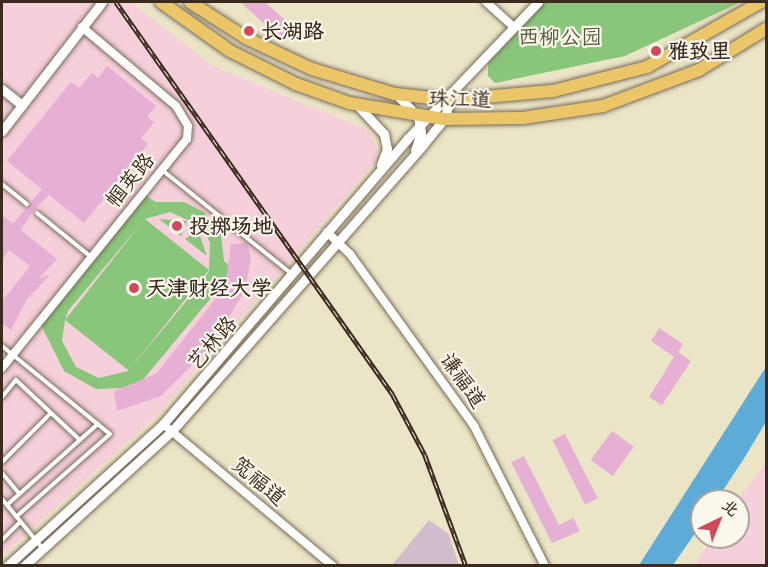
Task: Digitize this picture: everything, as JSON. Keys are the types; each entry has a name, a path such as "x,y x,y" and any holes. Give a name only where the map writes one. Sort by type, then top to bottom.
{"main road":[{"name":"珠江道","path":"161,2 255,65 349,103 422,120 524,118 603,106 699,70 764,32"},
{"name":"珠江道","path":"190,2 269,51 395,94 450,100 553,91 647,66 761,2"}],"street":[{"path":"2,131 102,2"},
{"path":"486,2 514,27"},
{"name":"艺林路","path":"7,566 163,424 294,275 327,232 422,120 450,100 538,2"},
{"name":"帼英路","path":"2,368 90,256 187,139 188,126 176,106 82,27"},
{"path":"2,89 22,105"},
{"path":"395,94 422,120 404,167"},
{"name":"艺林路","path":"24,566 171,432 404,167 444,119 450,100"},
{"path":"349,103 368,111 384,134 387,149 375,176"},
{"name":"谦福道","path":"327,232 337,241 474,426 545,566"},
{"name":"宽福道","path":"163,424 333,566"}],"lane":[{"path":"162,170 294,275"},
{"path":"2,184 27,204"},
{"path":"37,213 90,256"},
{"path":"2,346 110,434 16,517"},
{"path":"2,397 16,380 80,440"},
{"path":"2,462 51,413"},
{"path":"7,505 98,424"},
{"path":"2,473 19,493"},
{"path":"2,499 42,549"},
{"path":"2,540 20,522"}],"shaded area":[{"name":"天津财经大学","path":"2,2 131,2 213,66 368,130 378,151 374,163 158,414 2,556"},
{"path":"766,463 766,565 694,565 705,549 750,549 750,489 746,489"},
{"path":"429,520 448,533 459,565 392,565"}],"green space":[{"name":"西柳公园","path":"545,2 741,2 625,56 495,83 488,76 488,63"},
{"path":"146,195 155,202 184,202 204,212 221,235 224,261 234,270 132,393 124,388 96,389 64,371 41,325","holes":["170,212 201,226 210,243 209,270 145,219","143,221 65,320 68,311","208,271 203,281 129,370","65,320 128,370 99,378 76,367 62,341"]},
{"name":"投掷场地","path":"159,219 187,221 181,236"},
{"name":"投掷场地","path":"198,230 207,256 185,239"}],"water":[{"path":"766,367 766,422 743,460 724,489 690,489 690,540 673,565 639,565"}],"building":[{"path":"240,2 265,2 296,30 285,42"},
{"path":"107,66 156,106 147,117 154,122 141,138 148,144 84,223 49,195 33,211 21,230 57,259 39,278 50,275 27,299 11,330 2,323 2,301 30,266 9,250 2,260 2,215 13,224 42,189 7,161 71,82 79,88 92,73 98,78"},
{"path":"247,243 251,258 245,291 211,346 161,396 117,411 114,391 156,374 225,287 231,244"},
{"path":"659,328 683,344 678,352 691,361 662,405 649,397 674,357 651,341"},
{"path":"612,431 634,447 613,476 591,460"},
{"path":"565,434 598,498 585,505 553,440"},
{"path":"524,456 559,525 573,518 580,531 552,543 511,462"}],"railway":[{"path":"116,2 393,395 425,455 466,566"}],"place":[{"name":"长湖路","path":"249,31"},
{"name":"雅致里","path":"656,51"},
{"name":"投掷场地","path":"177,226"},
{"name":"天津财经大学","path":"134,288"}]}
